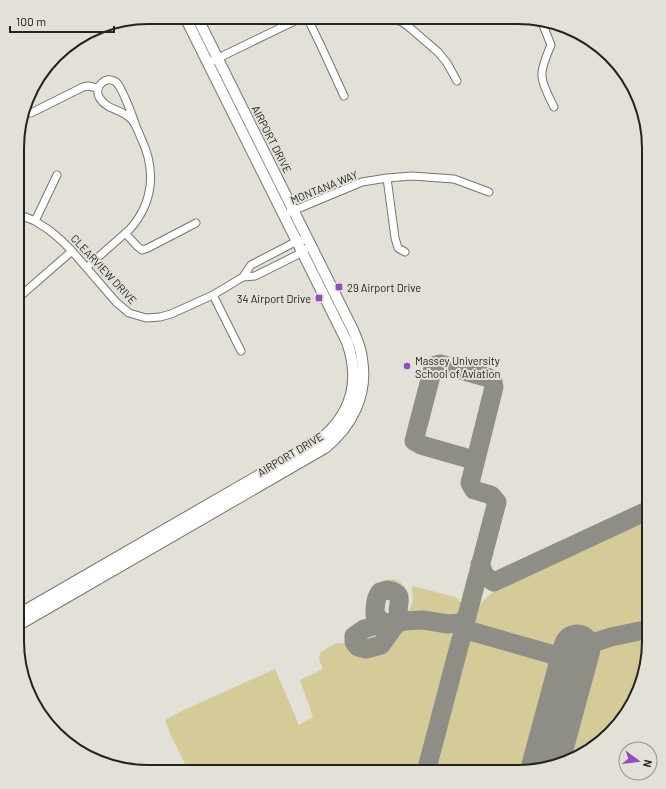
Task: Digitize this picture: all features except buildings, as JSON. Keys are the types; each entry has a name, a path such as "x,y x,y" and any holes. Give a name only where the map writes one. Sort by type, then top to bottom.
{"main road":[{"name":"AIRPORT DRIVE","path":"24,612 314,444 334,427 349,401 353,382 353,361 349,347 285,215 188,24"},
{"name":"AIRPORT DRIVE","path":"24,622 317,453 333,441 347,426 360,398 363,378 362,358 353,330 201,24"}],"street":[{"path":"208,63 290,24"},
{"path":"310,24 344,96"},
{"path":"405,24 438,52 448,63 457,81"},
{"path":"544,27 551,45 542,76 554,107"},
{"path":"87,267 136,222 147,199 150,183 148,153 130,111 117,83 112,80 104,80 98,88 99,97 111,108 129,117 135,123"},
{"path":"31,113 83,87 88,86 98,88"},
{"path":"35,221 57,175"},
{"name":"MONTANA WAY","path":"285,215 362,182 387,178 412,176 454,179 489,192"},
{"path":"387,178 395,238 398,248 404,252"},
{"name":"CLEARVIEW DRIVE","path":"24,216 35,221 49,230 72,251 116,302 129,313 146,318 160,317 171,314 213,295 243,277 251,265 297,240 309,241 303,252 254,276 243,277"},
{"path":"125,233 142,250 196,223"},
{"path":"24,293 72,251"},
{"path":"213,295 241,352"}],"shaded area":[{"path":"642,520 642,649 640,666 629,696 621,710 600,734 587,744 566,756 543,763 526,765 433,765 473,615 489,595 505,585"},
{"path":"386,580 396,580 406,589 408,593 408,601 404,609 405,600 403,593 395,587 385,586"},
{"path":"413,586 455,597 462,604 463,610 456,617 449,619 411,616 407,613 412,603"},
{"path":"432,624 445,628 450,632 453,645 422,765 186,765 165,720 275,669 299,725 313,717 300,680 323,669 319,659 321,652 332,645 342,643 361,654 371,655 371,657 382,654 392,642 394,634 398,629 405,625"}],"taxiway":[{"path":"440,364 489,378 493,382 494,387 477,455 470,459 421,445 414,441 433,368 436,365 440,364"},
{"path":"428,765 497,502 491,495 474,490 470,483 477,455"},
{"path":"480,564 485,576 494,582 642,513"},
{"path":"386,590 397,594 399,597 398,612 405,621 384,623 375,615 377,597 380,592 386,590"},
{"path":"384,623 364,629 354,636 354,642 358,647 366,649 381,645 397,623 405,621 423,620 448,624 460,623 466,618"},
{"path":"463,629 554,655 611,637 642,630"}],"runway":[{"path":"546,762 577,648"}],"place":[{"name":"29 Airport Drive","path":"339,287"},
{"name":"34 Airport Drive","path":"319,298"},
{"name":"Massey University School of Aviation","path":"407,366"}]}
